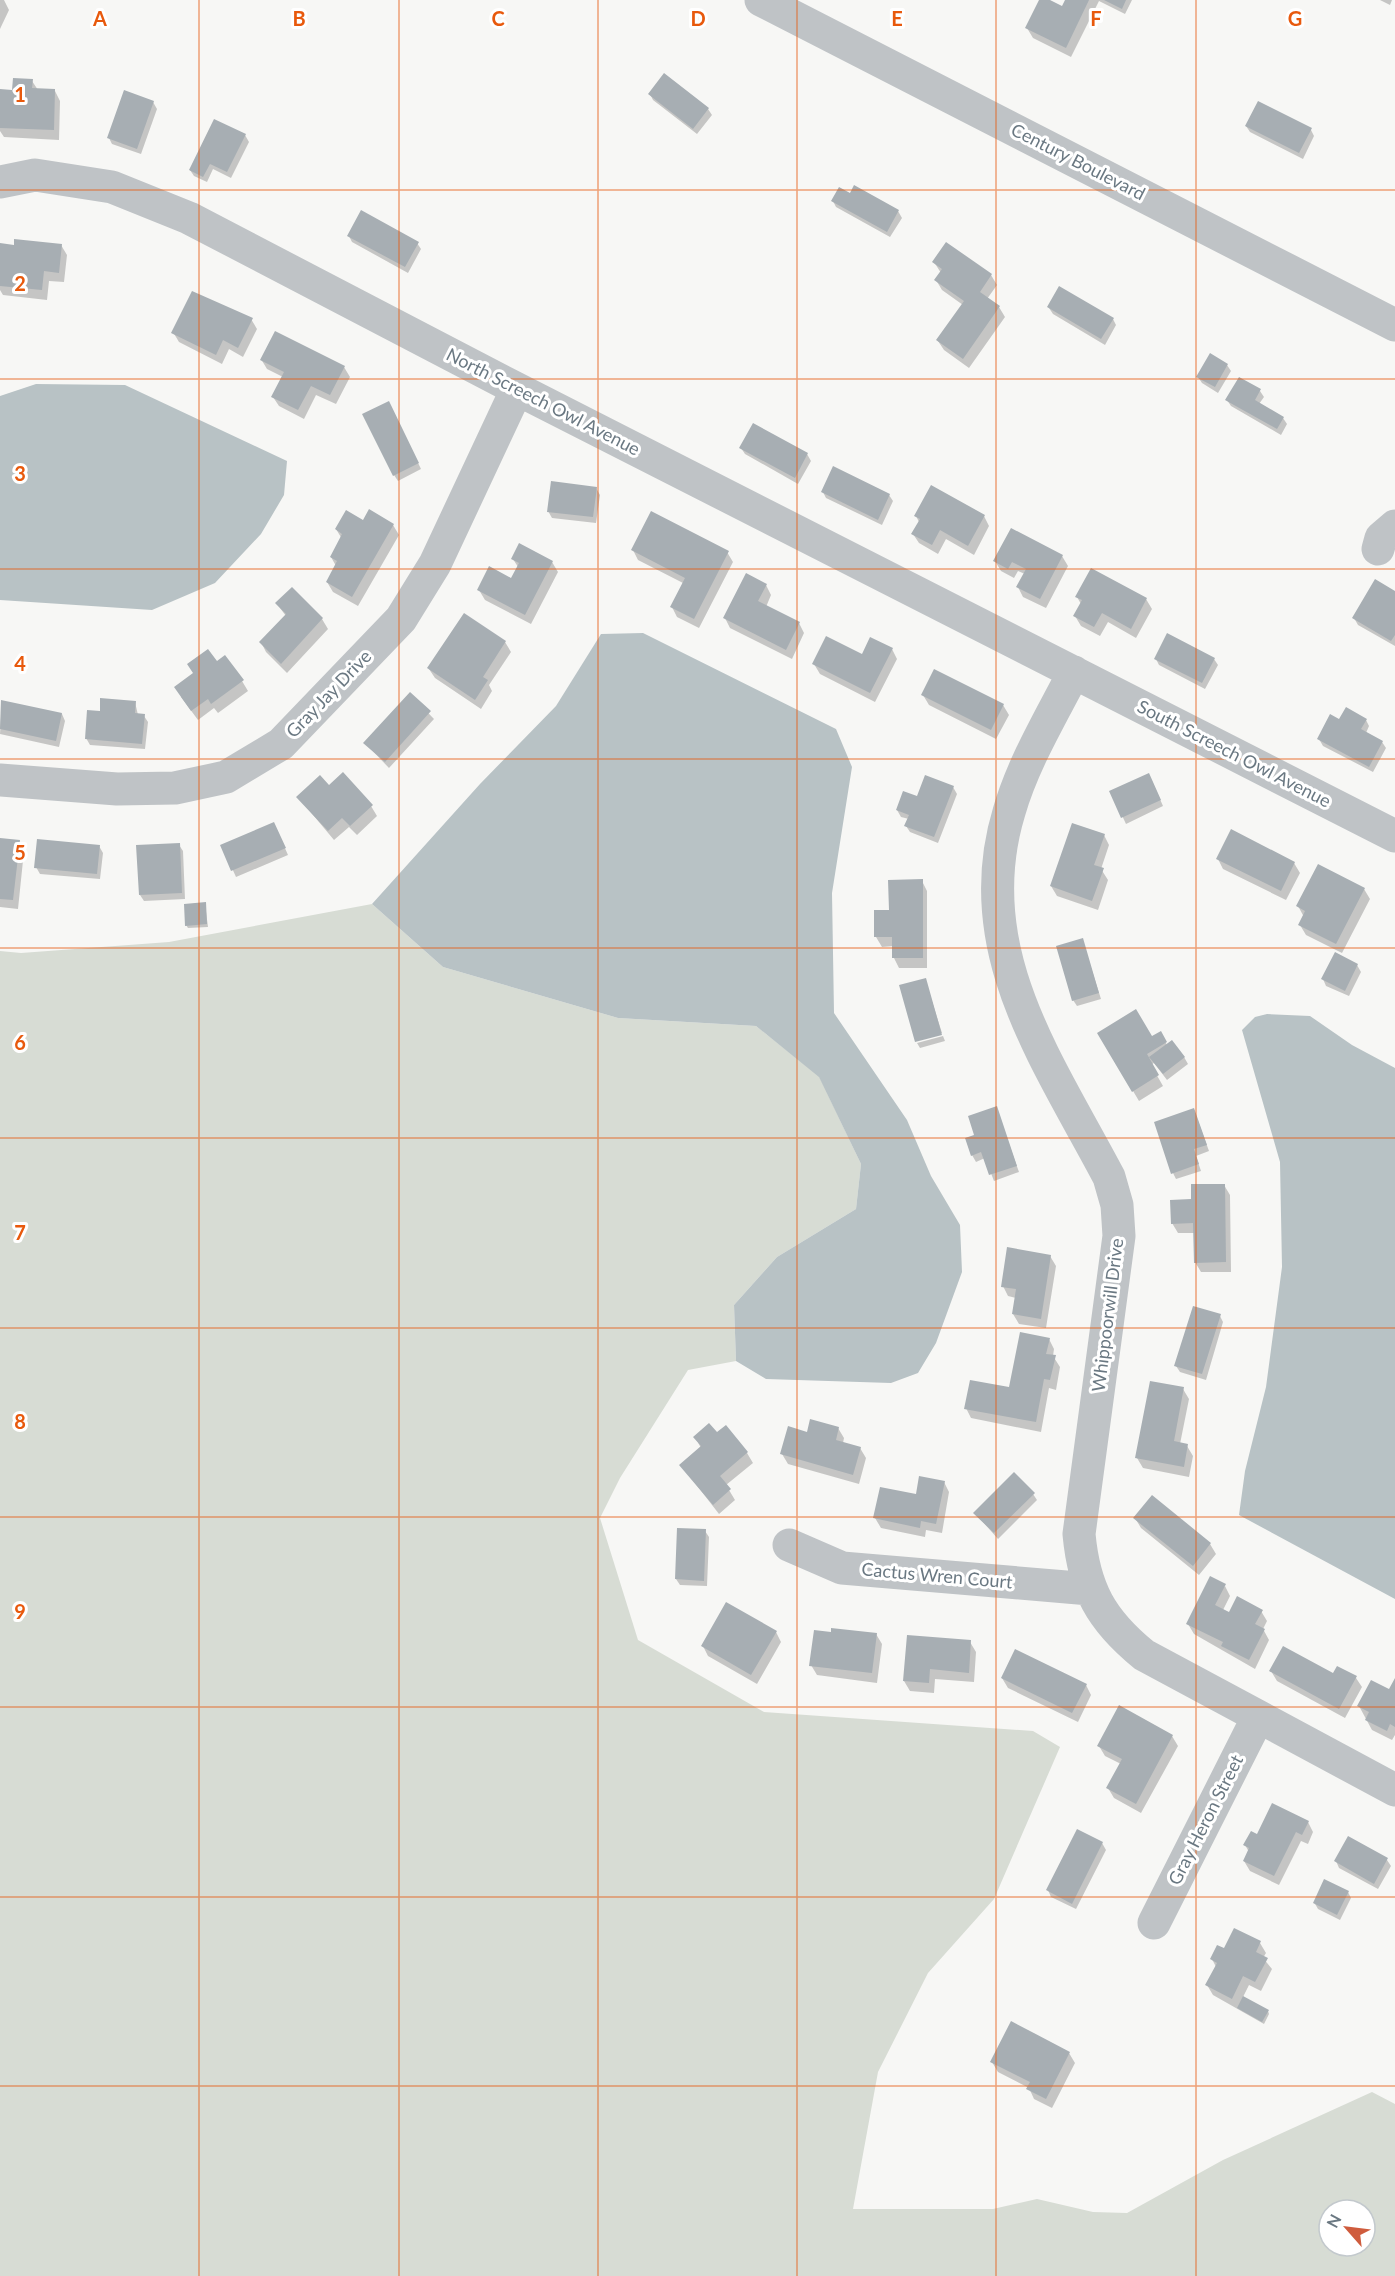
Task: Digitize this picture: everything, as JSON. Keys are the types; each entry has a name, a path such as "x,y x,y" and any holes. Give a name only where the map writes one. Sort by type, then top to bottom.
{"street":[{"name":"Century Boulevard","path":"761,0 1395,325"},
{"name":"North Screech Owl Avenue","path":"0,182 35,175 112,188 189,218 517,389 1074,672"},
{"name":"Gray Jay Drive","path":"0,780 117,789 175,788 226,777 281,744 401,619 435,564 517,389"},
{"name":"South Screech Owl Avenue","path":"1074,672 1395,836"},
{"name":"Whippoorwill Drive","path":"1074,672 1021,777 1008,813 999,854 997,895 1000,936 1006,965 1022,1011 1109,1177 1117,1205 1119,1236 1079,1534 1082,1563 1090,1588 1102,1612 1120,1636 1144,1655 1395,1790"},
{"name":"Cactus Wren Court","path":"789,1545 842,1568 1090,1588"},
{"name":"Gray Heron Street","path":"1154,1923 1258,1717"}],"shaded area":[{"path":"36,384 125,385 287,461 284,495 261,534 215,583 152,610 0,600 0,396"},
{"path":"643,633 836,729 852,767 832,893 834,1013 907,1120 931,1176 960,1225 962,1272 936,1343 918,1373 891,1383 766,1379 736,1361 734,1305 777,1257 856,1209 861,1164 819,1077 756,1026 618,1018 443,967 372,904 480,784 556,706 601,634"},
{"path":"372,904 443,967 618,1018 756,1026 819,1076 861,1164 856,1209 777,1257 734,1305 736,1361 688,1370 620,1478 600,1518 638,1640 764,1712 1033,1731 1060,1747 994,1899 928,1973 878,2072 853,2209 993,2209 1037,2199 1093,2212 1127,2213 1223,2160 1372,2092 1395,2104 1395,2276 0,2276 0,951 21,953 169,942"},
{"path":"1267,1014 1310,1016 1352,1045 1395,1068 1395,1599 1239,1515 1245,1471 1266,1387 1282,1267 1280,1162 1242,1030 1255,1017"}],"building":[{"path":"1039,0 1050,0 1062,6 1065,0 1089,0 1066,48 1025,28"},
{"path":"1104,0 1126,0 1122,9"},
{"path":"664,73 709,108 693,129 648,94"},
{"path":"13,78 33,79 32,88 55,89 54,130 0,128 0,89 12,90"},
{"path":"124,90 154,101 137,149 107,138"},
{"path":"1258,101 1312,128 1299,153 1245,126"},
{"path":"214,119 246,134 227,172 210,164 203,177 189,170"},
{"path":"854,185 899,210 887,232 831,201 839,187 850,193"},
{"path":"361,210 419,242 405,267 347,236"},
{"path":"14,239 62,244 59,273 44,271 42,290 0,286 0,243 14,245"},
{"path":"946,242 992,274 980,292 1000,306 963,359 936,340 964,301 934,280 942,269 932,262"},
{"path":"1059,286 1114,318 1101,339 1047,307"},
{"path":"192,291 253,318 238,348 223,340 216,355 171,333"},
{"path":"275,331 345,366 330,395 311,386 298,410 271,397 284,372 260,360"},
{"path":"1210,353 1228,364 1215,387 1196,377"},
{"path":"1239,377 1261,389 1255,400 1284,417 1277,429 1225,400"},
{"path":"389,401 419,463 393,476 362,414"},
{"path":"753,423 808,453 795,478 739,448"},
{"path":"833,466 890,494 878,520 821,492"},
{"path":"551,481 597,487 593,517 547,512"},
{"path":"931,485 985,515 968,546 940,530 932,545 911,534 920,519 914,516"},
{"path":"369,509 394,524 352,597 326,582 337,561 330,557 342,534 335,529 346,510 363,520"},
{"path":"651,511 729,551 694,619 670,607 685,578 631,550"},
{"path":"1011,528 1063,555 1040,599 1016,587 1026,569 1012,562 1008,569 993,561"},
{"path":"519,543 553,561 525,615 477,590 489,566 511,578 519,563 511,559"},
{"path":"1091,568 1147,598 1131,629 1102,613 1094,627 1073,616 1082,600 1075,597"},
{"path":"746,573 767,584 758,601 800,622 786,650 723,618"},
{"path":"1375,579 1395,591 1395,635 1391,641 1352,618"},
{"path":"292,587 323,618 281,664 259,642 286,614 275,603"},
{"path":"464,613 506,641 483,677 488,680 475,700 427,668"},
{"path":"1167,633 1215,658 1202,683 1154,659"},
{"path":"826,636 862,654 870,637 893,648 870,693 812,664"},
{"path":"208,649 217,661 225,655 244,680 211,704 208,699 191,711 174,687 193,673 187,664"},
{"path":"934,669 1004,704 991,730 921,695"},
{"path":"410,692 431,711 385,762 363,743"},
{"path":"100,698 136,701 135,713 145,714 142,744 85,739 87,710 100,711"},
{"path":"1,700 62,713 56,741 0,729"},
{"path":"1346,707 1367,719 1361,729 1383,741 1369,767 1317,739 1330,714 1339,719"},
{"path":"343,772 373,805 350,826 342,818 328,831 296,797 320,775 329,785"},
{"path":"1149,773 1161,800 1121,818 1109,791"},
{"path":"925,775 954,786 934,837 904,826 909,815 896,810 903,791 917,796"},
{"path":"274,822 286,848 231,871 220,845"},
{"path":"1072,823 1105,834 1094,865 1104,868 1092,901 1050,886"},
{"path":"1231,829 1295,862 1281,891 1216,859"},
{"path":"0,838 20,840 13,900 0,899"},
{"path":"37,839 100,845 97,874 34,868"},
{"path":"180,843 182,893 139,895 136,845"},
{"path":"1318,864 1365,888 1336,944 1298,925 1305,911 1296,906"},
{"path":"923,879 923,958 892,958 892,937 874,937 874,910 889,910 888,880"},
{"path":"206,902 207,924 185,926 184,904"},
{"path":"1083,938 1099,993 1072,1001 1056,946"},
{"path":"1335,952 1358,964 1345,991 1321,979"},
{"path":"926,978 942,1035 915,1042 899,985"},
{"path":"1136,1009 1152,1036 1161,1031 1167,1042 1147,1054 1159,1075 1132,1092 1097,1033"},
{"path":"1172,1040 1185,1057 1163,1074 1149,1057"},
{"path":"997,1106 1017,1166 989,1175 981,1152 971,1156 965,1138 974,1135 968,1116"},
{"path":"1194,1108 1207,1145 1194,1149 1199,1164 1171,1174 1154,1122"},
{"path":"1191,1184 1225,1184 1226,1262 1194,1263 1193,1223 1171,1224 1170,1200 1191,1199"},
{"path":"1007,1247 1051,1255 1041,1319 1012,1314 1016,1289 1001,1287"},
{"path":"1193,1306 1221,1314 1202,1374 1174,1366"},
{"path":"1020,1332 1050,1338 1046,1354 1056,1355 1050,1380 1044,1379 1036,1422 964,1409 970,1380 1009,1387"},
{"path":"1150,1381 1184,1387 1174,1441 1188,1444 1184,1467 1135,1458"},
{"path":"810,1419 839,1427 836,1440 861,1447 853,1475 780,1454 788,1426 807,1432"},
{"path":"709,1423 717,1432 726,1425 748,1452 720,1476 731,1489 713,1505 679,1465 701,1446 693,1437"},
{"path":"1014,1472 1035,1493 994,1533 973,1513"},
{"path":"919,1476 945,1481 936,1524 921,1521 920,1528 873,1518 880,1487 916,1494"},
{"path":"1152,1495 1211,1543 1193,1566 1133,1518"},
{"path":"677,1528 706,1529 704,1581 675,1579"},
{"path":"1210,1576 1226,1584 1215,1605 1229,1612 1237,1596 1263,1610 1255,1624 1265,1629 1249,1660 1221,1646 1223,1642 1186,1624"},
{"path":"726,1602 777,1631 751,1675 701,1646"},
{"path":"831,1628 877,1633 872,1673 809,1666 814,1630 831,1632"},
{"path":"907,1635 971,1640 969,1673 930,1669 929,1683 903,1681"},
{"path":"1283,1646 1333,1673 1337,1666 1357,1676 1339,1709 1269,1671"},
{"path":"1015,1649 1087,1684 1072,1713 1001,1678"},
{"path":"1395,1678 1395,1727 1390,1724 1387,1731 1365,1720 1369,1712 1357,1706 1371,1680 1389,1689"},
{"path":"1119,1705 1173,1735 1136,1804 1106,1788 1122,1759 1097,1746"},
{"path":"1272,1803 1309,1821 1302,1835 1296,1832 1274,1876 1243,1861 1249,1848 1243,1845 1251,1831 1257,1834"},
{"path":"1077,1829 1103,1842 1072,1904 1046,1890"},
{"path":"1348,1836 1388,1858 1374,1884 1334,1861"},
{"path":"1324,1879 1349,1891 1337,1915 1313,1903"},
{"path":"1234,1928 1261,1941 1256,1952 1268,1958 1255,1982 1243,1976 1232,1999 1205,1985 1217,1963 1210,1959 1217,1945 1224,1948"},
{"path":"1243,1996 1269,2010 1262,2022 1237,2008"},
{"path":"1011,2021 1070,2052 1046,2099 1026,2089 1030,2082 990,2062"}]}
